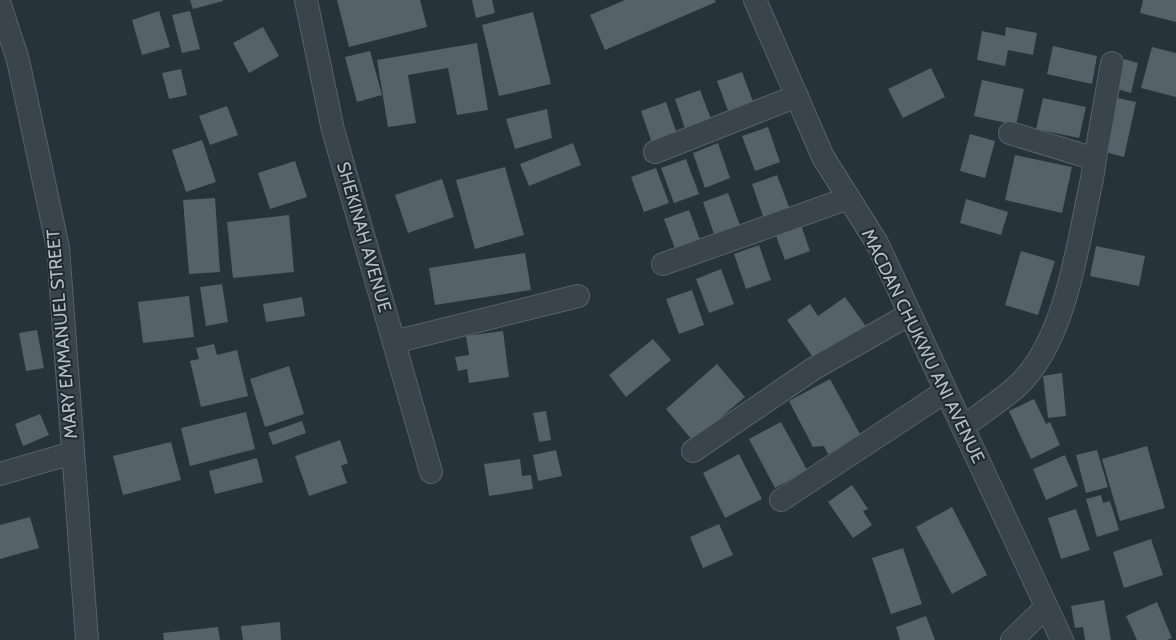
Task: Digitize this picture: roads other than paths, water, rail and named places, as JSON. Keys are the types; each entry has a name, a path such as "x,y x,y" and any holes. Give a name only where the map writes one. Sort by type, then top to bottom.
{"street":[{"name":"SHEKINAH AVENUE","path":"306,0 333,130 430,472"},
{"name":"MACDAN CHUKWU ANI AVENUE","path":"755,0 824,157 877,243 1062,640"},
{"name":"MARY EMMANUEL STREET","path":"0,5 9,63 58,248 87,640"},
{"path":"963,427 1025,379 1048,347 1064,302 1095,159 1112,63"},
{"path":"655,152 797,96"},
{"path":"1010,133 1095,159"},
{"path":"662,264 849,198"},
{"path":"394,342 578,296"},
{"path":"693,451 813,369 910,314"},
{"path":"781,500 946,391"},
{"path":"0,474 72,454"},
{"path":"1012,640 1046,607"}]}
